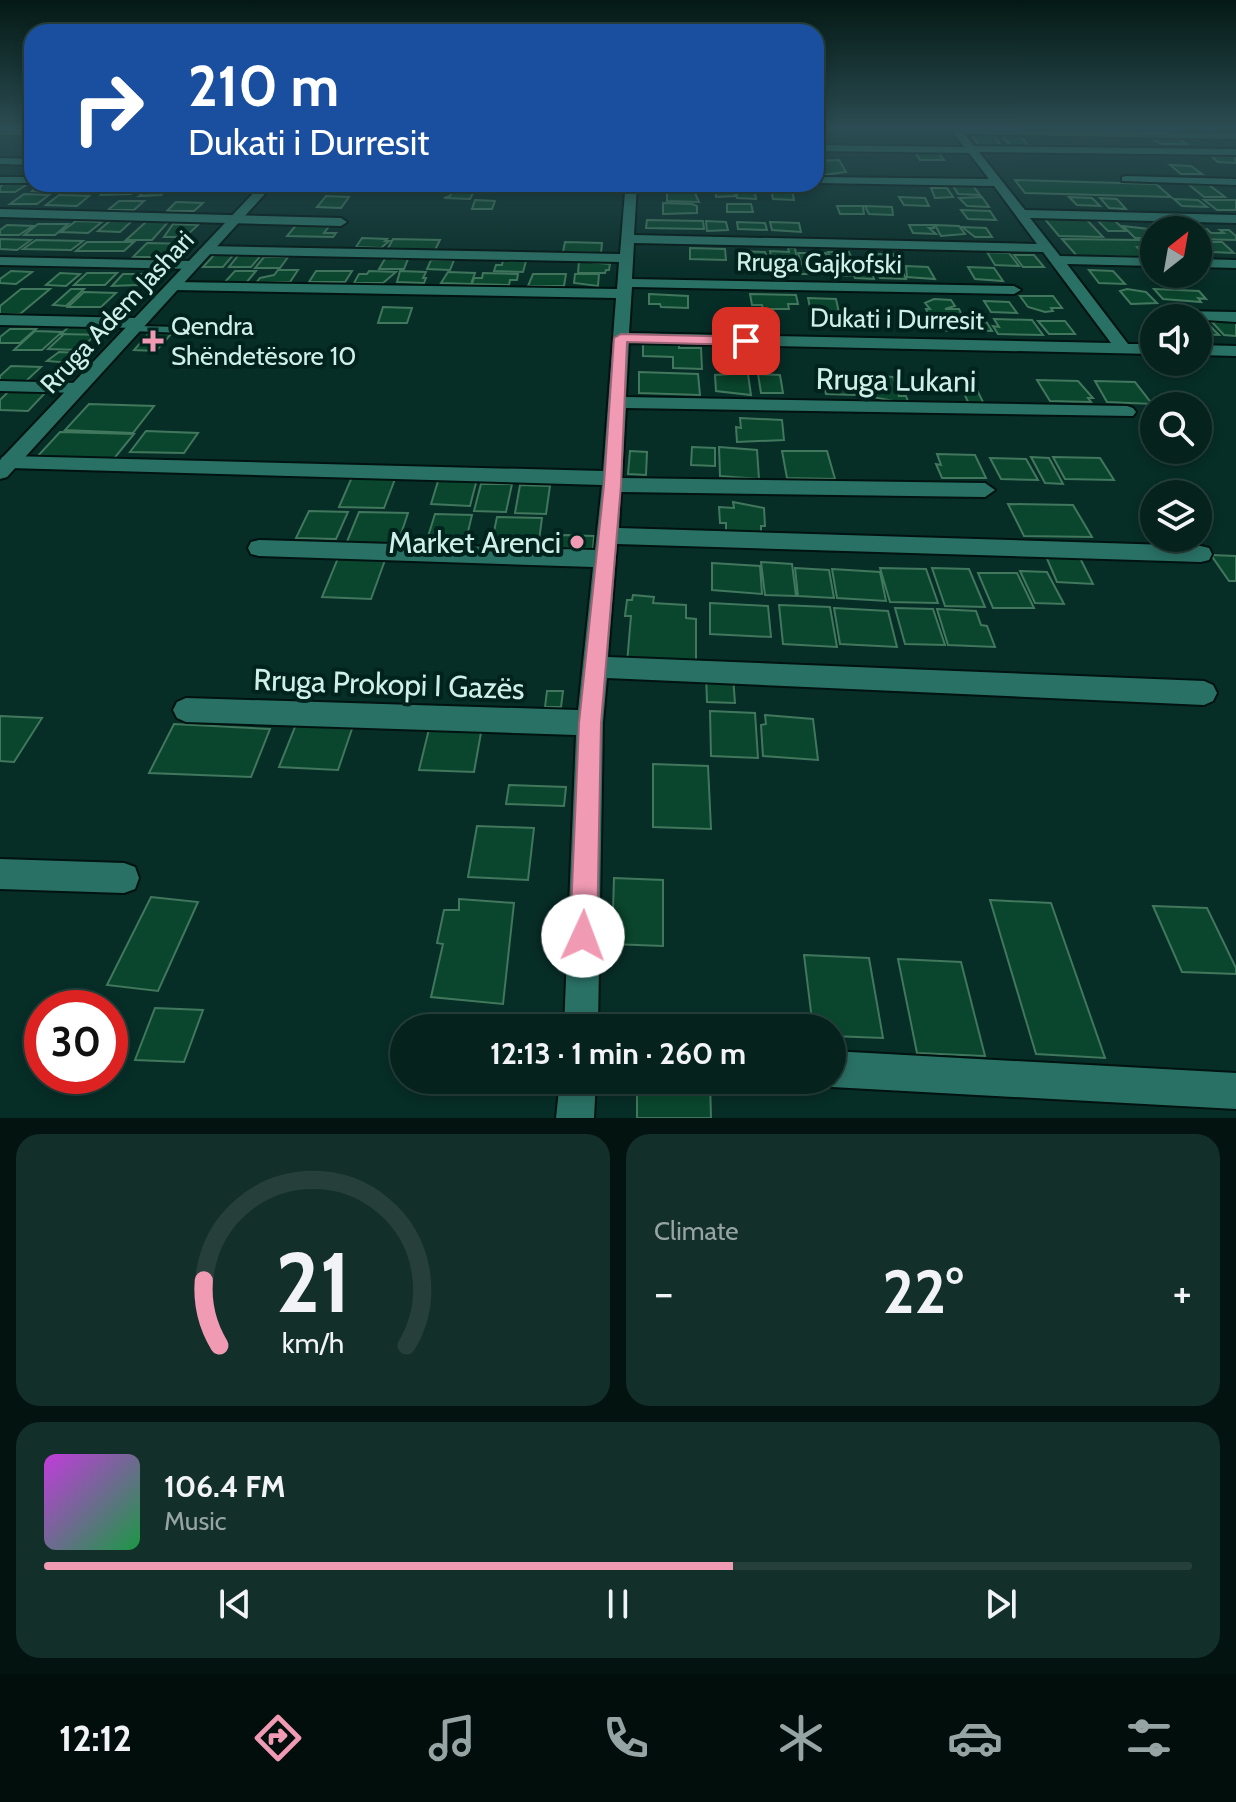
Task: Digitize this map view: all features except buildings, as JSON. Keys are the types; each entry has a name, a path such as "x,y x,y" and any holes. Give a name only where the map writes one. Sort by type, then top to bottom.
{"street":[{"path":"888,181 999,183 1124,349"},
{"path":"1206,181 1236,182"},
{"name":"Rruga Adem Jashari","path":"2,469 260,192"},
{"path":"581,1014 590,723 612,481 631,192"},
{"path":"0,213 341,222"},
{"path":"1022,214 1236,219"},
{"path":"206,250 626,248 1052,254 1140,261"},
{"path":"0,261 192,265"},
{"path":"1212,263 1236,264"},
{"path":"174,286 623,288"},
{"name":"Rruga Gajkofski","path":"623,288 1014,290"},
{"path":"1212,317 1236,317"},
{"path":"0,320 136,326"},
{"name":"Dukati i Durresit","path":"621,338 1140,349"},
{"path":"1212,350 1236,351"},
{"path":"0,386 79,388"},
{"name":"Rruga Lukani","path":"617,402 1127,412"},
{"path":"2,469 985,490"},
{"path":"259,548 1201,554"},
{"path":"595,667 1204,693"},
{"name":"Rruga Prokopi I Gazës","path":"186,710 590,723"},
{"path":"0,874 124,878"},
{"path":"846,1070 1236,1091"},
{"path":"575,1118 577,1094"}],"lane":[{"path":"136,326 183,330"}],"place":[{"name":"Qendra Shëndetësore 10","path":"153,341"},
{"name":"Market Arenci","path":"577,542"}],"route":[{"path":"583,936 590,723 612,485 621,338 746,341"}]}
